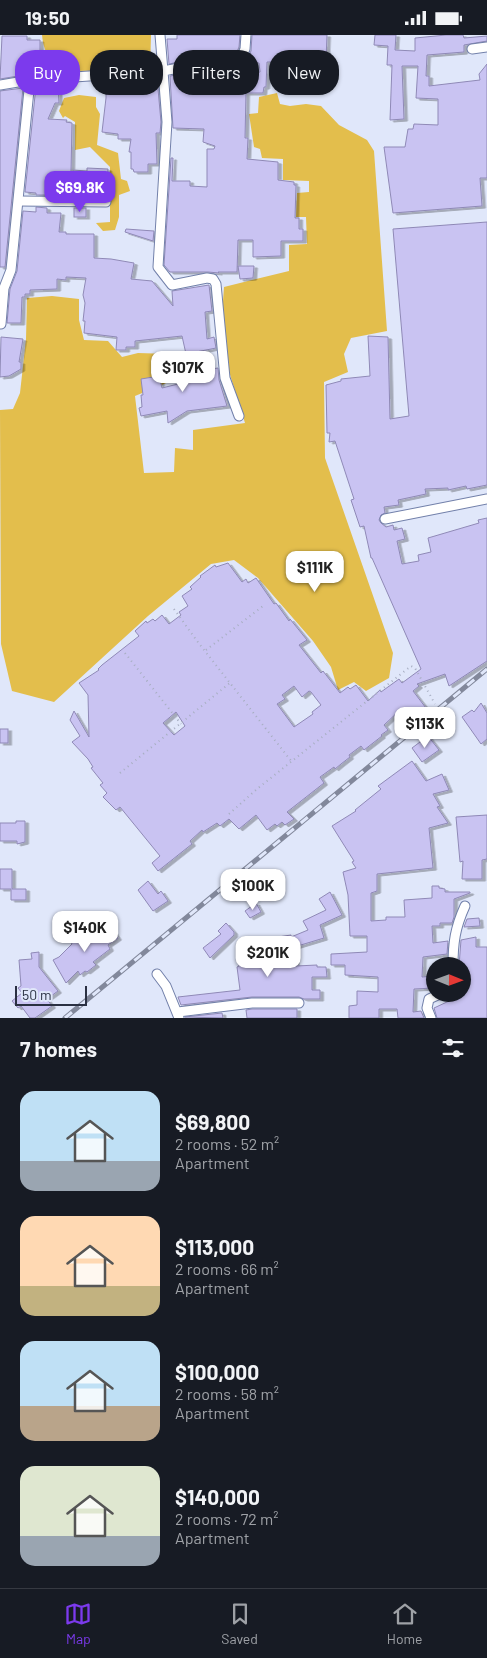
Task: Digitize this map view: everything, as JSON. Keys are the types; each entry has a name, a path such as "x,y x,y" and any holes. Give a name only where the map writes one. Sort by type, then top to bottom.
{"street":[{"path":"160,35 161,50"},
{"path":"239,415 225,377 216,284 213,279 207,278 172,285 158,267 167,122 163,71 184,67 231,64 241,58 245,49 246,35"},
{"path":"472,49 487,47"},
{"path":"0,85 15,82"},
{"path":"1,324 4,288 12,270 29,95"},
{"path":"19,201 106,202"},
{"path":"385,519 487,499"},
{"path":"453,957 456,926 465,907"},
{"path":"157,974 166,986 179,1015 252,1003 300,1003"},
{"path":"428,1003 427,1008 431,1018"}],"path":[{"path":"206,650 263,605"},
{"path":"174,609 292,762"},
{"path":"125,653 181,724"},
{"path":"229,814 411,666 415,668 435,704"},
{"path":"120,773 230,682"}],"shaded area":[{"path":"42,35 151,35 151,50 90,50 90,71 80,71 80,50 45,50"},
{"path":"79,95 96,97 96,107 100,114 97,145 118,153 121,179 127,181 130,191 119,195 119,217 115,230 103,231 96,223 110,222 110,167 90,147 75,150 75,122 65,116 63,118 59,111 64,98"},
{"path":"278,95 280,104 290,106 306,104 321,106 339,125 367,140 374,151 387,331 351,338 344,354 348,372 324,382 325,458 393,653 389,678 366,691 354,682 338,690 331,667 313,641 258,578 234,560 211,564 148,616 54,702 12,691 1,644 0,410 13,409 20,393 26,339 27,298 52,296 79,299 79,320 84,340 108,341 122,357 138,353 170,354 176,379 135,396 144,473 174,472 175,448 193,450 193,430 245,423 227,365 222,316 224,287 289,271 289,245 307,244 306,217 296,217 297,193 309,192 309,181 283,180 283,159 262,158 260,149 254,147 249,114 258,113 259,97"}],"building":[{"path":"177,35 240,35 238,50 173,50 173,63 169,64 167,39 177,39"},
{"path":"252,35 327,35 326,50 269,50 266,87 264,87 263,93 259,93 259,50 251,50"},
{"path":"375,35 396,35 395,50 415,51 415,38 446,35 463,35 464,38 487,36 487,41 464,45 464,52 427,55 426,76 429,76 429,86 480,80 479,74 487,64 487,178 480,178 482,206 393,213 384,147 405,147 408,129 413,129 414,124 438,125 438,99 416,98 418,66 402,66 404,119 390,120 392,65 387,65 388,46 374,45"},
{"path":"2,36 27,36 27,40 40,40 40,50 15,50 15,76 0,79"},
{"path":"170,76 173,76 173,95 246,95 245,138 248,138 247,159 278,162 278,180 294,182 294,185 296,185 295,218 299,218 299,229 303,229 303,241 281,241 281,256 253,257 253,240 238,240 237,272 170,272 164,265 171,158 173,158 172,181 190,181 190,186 207,187 207,149 214,149 215,146 203,142 204,129 173,128"},
{"path":"15,89 15,95 22,95 5,267 0,267 0,91"},
{"path":"35,95 59,95 59,103 55,103 48,119 67,120 66,122 72,123 71,172 66,172 63,195 36,195 36,193 25,192"},
{"path":"106,95 159,95 161,122 160,133 156,133 157,164 148,164 148,172 134,172 131,169 131,152 129,152 131,139 118,139 118,134 102,132"},
{"path":"87,168 108,169 106,196 74,195 73,170 87,171"},
{"path":"36,207 47,208 47,213 61,213 59,232 66,232 66,234 94,234 94,258 134,263 131,279 152,281 173,306 172,291 209,285 212,311 205,312 207,339 214,337 216,348 186,354 182,336 135,341 135,347 126,347 126,350 116,350 117,337 84,333 85,303 83,295 86,278 66,277 66,280 57,279 57,289 30,290 30,294 25,294 25,297 22,297 21,323 7,323 10,289 17,271 23,211 36,212"},
{"path":"74,208 86,208 86,217 74,217"},
{"path":"487,222 487,485 467,489 466,486 448,490 448,488 425,489 426,494 398,500 399,505 384,507 385,513 381,515 379,520 386,527 393,525 394,530 402,528 405,539 397,541 402,564 419,561 418,555 431,552 428,538 479,523 478,520 487,518 487,661 449,686 445,674 417,684 419,686 413,691 426,708 407,723 399,711 384,725 388,730 382,736 364,750 361,746 335,769 334,767 320,777 324,783 287,812 294,819 285,825 282,822 277,826 275,824 267,830 256,815 239,829 229,819 220,826 217,823 203,832 202,830 190,841 192,844 158,871 152,863 160,856 120,807 116,810 103,797 107,793 100,785 103,783 91,768 93,767 88,759 72,742 80,736 70,720 74,711 89,737 88,695 79,683 99,670 102,665 139,636 135,631 146,621 147,623 153,619 155,621 162,615 169,624 181,615 179,612 188,606 182,596 192,589 190,587 200,576 215,565 216,567 228,563 242,582 246,579 248,583 256,578 274,604 276,603 289,621 290,619 307,640 299,645 340,693 348,687 350,689 356,685 368,701 380,690 381,692 399,679 402,683 421,669 371,558 364,526 360,527 351,500 354,499 335,441 329,442 330,433 327,433 326,385 341,381 341,379 370,376 368,336 388,337 390,419 409,416 393,229","holes":["294,686 302,697 309,691 311,692 321,705 312,712 313,714 294,727 277,704 285,699 282,695","176,712 185,726 174,735 163,723"]},
{"path":"126,229 154,231 153,241 125,232"},
{"path":"238,266 254,266 253,278 240,279"},
{"path":"1,337 23,339 19,362 21,362 21,369 9,376 0,377"},
{"path":"189,357 191,372 218,368 219,380 227,406 187,411 168,423 167,411 141,416 139,408 142,407 141,395 143,395 141,379 159,376 162,388 182,383 179,361"},
{"path":"481,703 487,713 487,739 481,744 462,717 472,710 474,712"},
{"path":"0,729 8,729 8,743 0,743"},
{"path":"428,736 439,750 422,762 412,748"},
{"path":"412,761 426,781 442,774 449,790 433,794 440,806 437,807 448,823 429,828 433,868 377,874 377,891 371,893 371,921 386,920 386,917 405,917 404,900 432,898 432,886 439,886 439,888 445,889 445,892 470,892 454,899 452,923 440,923 440,926 432,926 433,943 448,941 447,954 423,957 422,977 426,977 426,988 414,989 413,1012 421,1011 424,1018 398,1018 397,1009 379,1009 379,1018 349,1018 349,1006 357,1005 357,991 378,992 378,977 345,975 345,965 331,965 331,954 367,952 367,936 350,936 348,895 343,872 356,868 352,862 354,861 332,826 356,811 381,789 378,786"},
{"path":"487,815 487,859 482,860 482,879 462,879 463,861 460,862 456,817"},
{"path":"16,821 25,821 25,842 17,844 17,841 0,841 0,823 16,823"},
{"path":"0,869 12,869 12,889 26,889 26,900 11,900 11,889 0,889"},
{"path":"148,881 158,894 161,891 168,901 153,911 138,890"},
{"path":"330,892 342,915 320,925 324,938 281,951 278,937 291,935 291,937 308,930 303,921 326,910 319,899"},
{"path":"256,903 261,912 250,918 245,911"},
{"path":"479,918 480,926 464,927 467,919"},
{"path":"226,923 234,932 234,935 210,958 203,948 221,934 218,931"},
{"path":"108,924 118,938 108,945 110,949 93,962 96,965 80,975 78,971 66,983 53,960 59,957 72,944 71,942 77,938 86,933 89,937"},
{"path":"476,937 476,947 487,947 487,1018 437,1018 434,1008 445,1003 471,1003 471,957 460,957 461,940"},
{"path":"262,941 263,951 294,951 296,966 317,965 317,967 326,967 327,977 312,977 312,990 320,990 320,999 252,997 181,1005 178,997 240,990 237,967 239,966 238,958 251,955 249,943"},
{"path":"39,952 39,967 58,991 47,999 52,1006 35,1018 30,1018 21,1006 18,1008 12,1001 22,993 18,988 21,986 19,960 32,959 31,953"},
{"path":"297,1009 297,1018 247,1018 246,1010"},
{"path":"222,1013 223,1018 185,1017"}],"railway":[{"path":"65,1018 487,669"}]}
